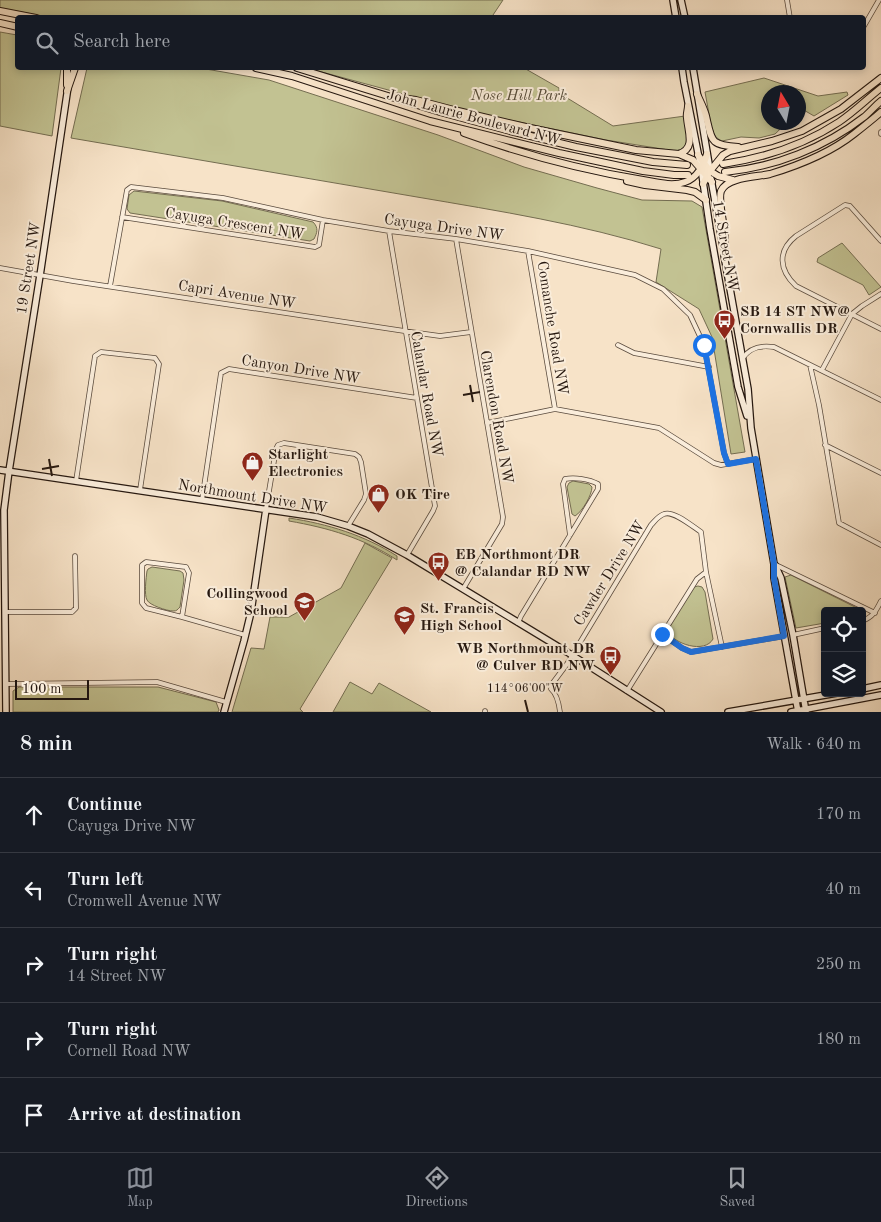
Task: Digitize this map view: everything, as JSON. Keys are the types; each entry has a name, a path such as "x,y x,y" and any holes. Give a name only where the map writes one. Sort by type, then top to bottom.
{"main road":[{"path":"0,11 21,15"},
{"path":"0,22 15,24"},
{"path":"0,22 15,26"},
{"path":"67,70 67,91"},
{"path":"67,91 72,70"},
{"name":"John Laurie Boulevard NW","path":"265,70 292,76 430,121 622,167 659,174 688,175"},
{"name":"John Laurie Boulevard NW","path":"303,70 440,112 576,147 653,162 686,165"},
{"path":"703,184 708,173 723,155 787,136 808,127 841,109 881,78"},
{"path":"723,164 744,161 804,141 840,121 881,88"},
{"path":"697,94 706,114 712,139 724,146 745,148"},
{"path":"397,98 416,100 530,128 636,150 679,154 703,165"},
{"path":"725,172 766,165 806,151 836,136 864,117 881,101"},
{"path":"679,154 685,152 689,144 690,138 686,116 688,106"},
{"path":"725,260 720,192 728,183 733,180 770,174 819,155 854,135 881,112"},
{"path":"430,121 483,140 562,164 666,184 681,184 695,177 703,165 707,154"},
{"path":"698,154 712,182"},
{"path":"708,173 733,180"},
{"path":"607,174 615,178 645,185 695,192 706,200"}],"street":[{"path":"673,0 676,15"},
{"path":"682,0 684,15"},
{"path":"787,0 790,15"},
{"path":"866,22 877,1"},
{"path":"682,70 698,154"},
{"path":"693,70 707,154 708,173"},
{"name":"19 Street NW","path":"6,712 4,510 67,91"},
{"name":"14 Street NW","path":"703,165 703,184 738,387 751,428"},
{"name":"14 Street NW","path":"712,182 748,389 751,428 774,564 774,578 796,700 796,712"},
{"name":"Cayuga Drive NW","path":"110,286 127,190 131,187 223,198 323,220 528,251 635,275 663,289 690,315 704,345 724,453 728,464"},
{"path":"881,241 850,206 845,205 790,240 782,258 784,270 796,286 881,329"},
{"name":"Cayuga Crescent NW","path":"122,217 315,247 319,246 323,220"},
{"name":"Calandar Road NW","path":"389,231 435,506 407,555"},
{"name":"Clarendon Road NW","path":"456,239 503,517 502,524 463,589"},
{"name":"Comanche Road NW","path":"528,251 555,409"},
{"name":"Capri Avenue NW","path":"0,268 40,276 440,336 471,332"},
{"path":"822,370 852,314 881,294"},
{"path":"618,345 634,353 709,367"},
{"path":"742,359 753,348 774,346 881,400"},
{"path":"76,481 95,356 102,352 155,358 159,364 140,490"},
{"path":"810,365 819,405 839,523 881,545"},
{"name":"Canyon Drive NW","path":"202,500 221,373 229,369 417,398"},
{"path":"487,423 555,409 659,428 714,463 728,464 756,459"},
{"path":"224,712 246,635 278,445 284,443 355,454 359,457 366,494 348,526"},
{"path":"825,444 881,473"},
{"name":"Northmount Drive NW","path":"0,470 316,517 348,526 368,534 407,555 661,712"},
{"path":"518,623 598,489 598,484 594,482 570,478 565,479 563,484 570,535"},
{"name":"Cawder Drive NW","path":"572,656 651,525 658,517 665,513 673,514 701,532 706,572 722,647"},
{"path":"5,612 72,612 76,608 75,556"},
{"path":"182,617 189,573 186,568 146,562 142,566 142,603 146,608 246,635"},
{"path":"774,564 875,613"},
{"name":"14 Street NW","path":"774,564 781,578 806,711"},
{"path":"627,691 696,579 706,572"},
{"path":"866,620 875,613 881,601"},
{"path":"793,634 821,629"},
{"path":"662,634 691,652 784,636"},
{"path":"560,712 554,691 551,689 552,684 572,656"},
{"path":"6,684 157,682 226,702"},
{"path":"866,688 881,685"},
{"path":"796,712 881,695"},
{"path":"728,712 821,696"}],"green space":[{"path":"0,0 503,0 493,15 38,15 0,8"},
{"path":"0,32 15,35 15,70 61,70 52,136 0,126"},
{"path":"87,70 212,70 269,80 438,135 524,167 597,188 642,200 692,201 702,207 745,452 731,454 712,337 699,309 656,282 661,249 601,232 509,213 71,138"},
{"name":"Nose Hill Park","path":"314,70 528,70 559,88 559,93 613,126 685,116 688,138 685,147 675,151 606,140 466,111"},
{"path":"764,78 785,85 761,85 761,130 779,130 775,134 759,138 741,137 722,141 714,134 705,92"},
{"path":"806,92 818,96 847,92 848,95 814,116 806,111"},
{"path":"134,191 222,201 313,222 317,228 317,233 314,239 310,241 130,213 127,209 129,195"},
{"path":"842,243 881,287 869,295 863,285 817,262 818,258"},
{"path":"573,481 589,484 592,487 586,503 575,516 572,514 567,487"},
{"path":"289,518 332,527 359,536 397,556 397,560 358,540 318,527 289,521"},
{"path":"365,543 392,558 300,709 303,712 232,712 251,648 264,649 270,617 289,617 341,588"},
{"path":"152,567 183,573 184,580 180,607 176,611 170,611 148,602 145,590 147,571"},
{"path":"791,575 855,607 821,607 821,624 796,628 785,577"},
{"path":"694,587 702,587 705,592 713,639 703,646 689,646 676,640 668,631"},
{"path":"350,682 372,694 379,683 431,712 333,712"},
{"path":"19,687 158,687 216,702 219,710 218,712 13,712 13,691"}],"place":[{"name":"SB 14 ST NW@ Cornwallis DR","path":"724,339"},
{"name":"Starlight Electronics","path":"252,482"},
{"name":"OK Tire","path":"379,513"},
{"name":"EB Northmont DR @ Calandar RD NW","path":"439,582"},
{"name":"Collingwood School","path":"304,621"},
{"name":"St. Francis High School","path":"404,636"},
{"name":"WB Northmount DR @ Culver RD NW","path":"611,676"}],"route":[{"path":"662,634 691,652 784,636 756,459 728,464 724,453 704,345"}]}
